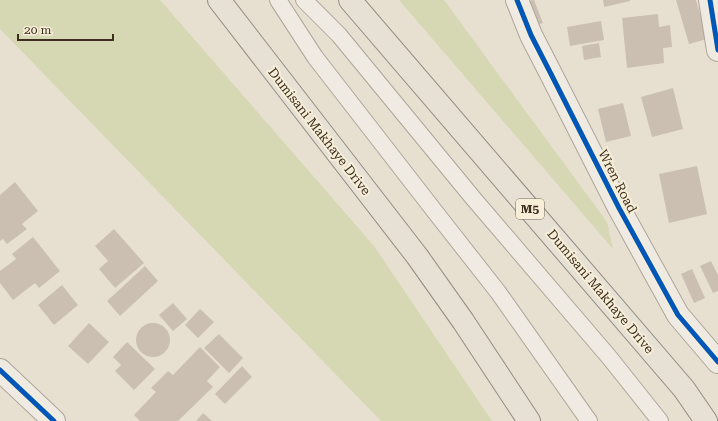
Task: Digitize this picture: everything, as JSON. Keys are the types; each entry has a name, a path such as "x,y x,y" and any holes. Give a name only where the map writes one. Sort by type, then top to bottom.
{"main road":[{"name":"Dumisani Makhaye Drive","path":"219,0 417,256 463,321 529,421"},
{"name":"Dumisani Makhaye Drive","path":"350,0 679,384 706,421"}],"street":[{"name":"Wren Road","path":"517,0 531,35 569,110 619,208 674,308 678,315 718,362"},
{"path":"710,0 718,50"},
{"path":"0,370 54,421"}],"lane":[{"path":"278,0 315,57 498,292 589,421"},
{"path":"304,0 339,35 473,198 609,357 660,421"}],"green space":[{"path":"0,0 160,0 374,246 492,421 381,421 0,29"},
{"path":"399,0 444,0 607,222 613,249"}],"building":[{"path":"534,0 543,23 531,27 522,4"},
{"path":"603,0 630,0 630,1 604,7"},
{"path":"676,0 696,0 707,39 689,44"},
{"path":"658,14 659,27 670,25 672,47 663,48 664,63 627,68 622,18"},
{"path":"601,21 604,40 570,46 567,27"},
{"path":"599,43 601,57 584,60 582,46"},
{"path":"673,88 683,129 652,137 641,97"},
{"path":"623,103 631,136 606,142 598,109"},
{"path":"697,166 707,214 669,223 659,174"},
{"path":"15,182 38,211 22,224 27,229 7,244 3,239 0,241 0,195"},
{"path":"114,229 144,263 115,288 99,269 108,261 95,246"},
{"path":"33,237 60,271 39,288 35,283 13,300 0,283 0,271 16,259 12,254"},
{"path":"711,261 718,275 718,291 713,293 700,266"},
{"path":"145,266 158,281 120,316 107,301"},
{"path":"692,269 705,298 694,303 681,274"},
{"path":"62,285 78,305 54,325 38,305"},
{"path":"173,303 187,319 173,331 159,315"},
{"path":"200,309 214,322 198,338 185,325"},
{"path":"89,323 109,342 88,364 68,346"},
{"path":"150,323 156,323 160,324 167,330 170,340 169,347 163,354 156,357 150,357 146,356 139,350 136,343 136,337 137,333 143,326"},
{"path":"219,334 243,358 229,373 204,348"},
{"path":"127,342 155,369 134,390 115,371 121,365 113,357"},
{"path":"200,347 220,367 207,381 213,387 178,421 140,421 134,415 156,392 151,388 168,371 173,375"},
{"path":"242,366 252,377 225,404 215,394"},
{"path":"203,413 212,421 196,421"}],"cycle path":[{"path":"517,0 531,35 619,208 678,315 718,362"},
{"path":"710,0 718,50"},
{"path":"0,370 54,421"}]}
